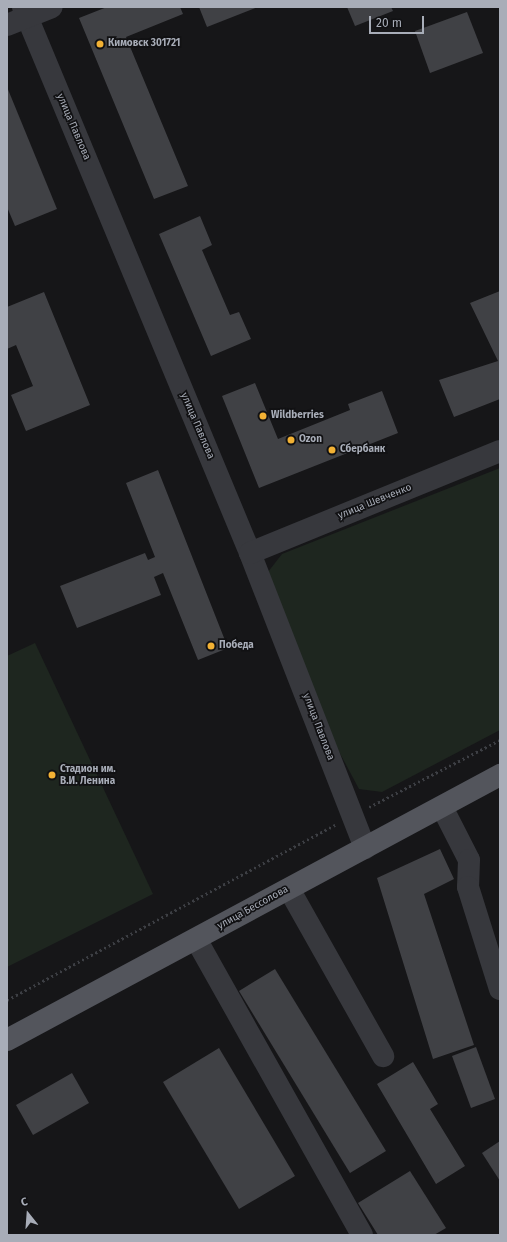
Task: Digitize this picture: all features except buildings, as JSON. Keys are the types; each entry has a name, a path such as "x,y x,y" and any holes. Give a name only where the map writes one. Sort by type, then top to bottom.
{"main road":[{"name":"улица Бессолова","path":"7,1040 500,775"}],"street":[{"path":"7,25 25,12 52,7"},
{"name":"улица Павлова","path":"25,12 250,553 365,848"},
{"name":"улица Шевченко","path":"250,553 500,451"},
{"path":"442,807 469,860 468,887 500,989"},
{"path":"289,889 383,1056"},
{"path":"196,939 362,1235"}],"path":[{"path":"7,1000 352,815 500,740"}],"shaded area":[{"path":"500,468 500,730 382,792 359,789 335,744 268,572 282,554"},
{"name":"Стадион им. В.И. Ленина","path":"35,643 153,894 7,967 7,656"}],"place":[{"name":"Кимовск 301721","path":"100,44"},
{"name":"Wildberries","path":"263,416"},
{"name":"Ozon","path":"291,440"},
{"name":"Сбербанк","path":"332,450"},
{"name":"Победа","path":"211,646"},
{"name":"Стадион им. В.И. Ленина","path":"52,775"}]}
